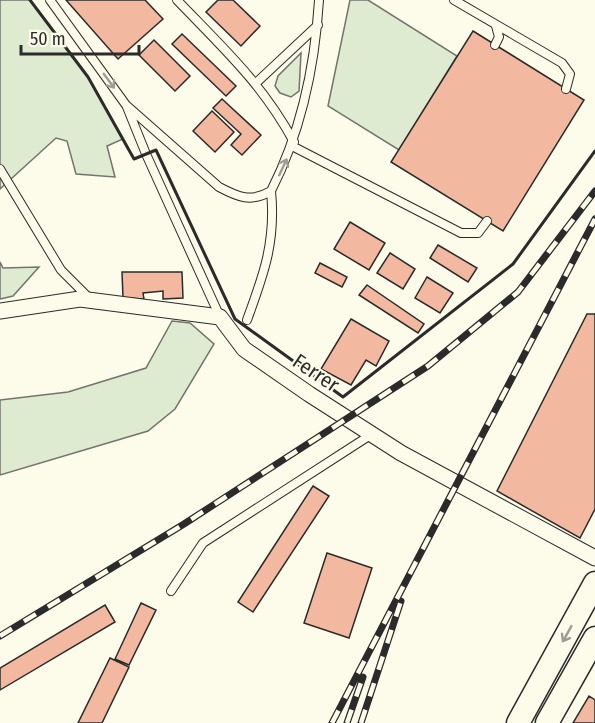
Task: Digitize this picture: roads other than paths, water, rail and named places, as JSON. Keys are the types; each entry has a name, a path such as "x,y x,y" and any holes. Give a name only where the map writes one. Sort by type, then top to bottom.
{"main road":[{"path":"518,723 595,583"},
{"path":"548,723 592,652"}],"street":[{"path":"0,311 80,298 220,317"},
{"name":"Ferrer","path":"220,317 244,349 401,453 595,558"}],"lane":[{"path":"50,0 126,105 219,188 250,199 271,191"},
{"path":"177,0 257,82 276,109 293,144 461,233 478,233 487,221"},
{"path":"247,320 270,254 274,216 271,191 293,144 318,25 319,0"},
{"path":"454,0 562,63 570,74 566,89"},
{"path":"257,82 318,25"},
{"path":"495,45 499,37 496,26"},
{"path":"126,105 220,317"},
{"path":"0,169 62,270 90,300"},
{"path":"171,591 203,543 372,434"}],"railway":[{"path":"0,636 184,524 428,366 518,292 595,191"},
{"path":"332,723 595,219"},
{"path":"361,723 401,601"},
{"path":"347,723 363,677"}]}
